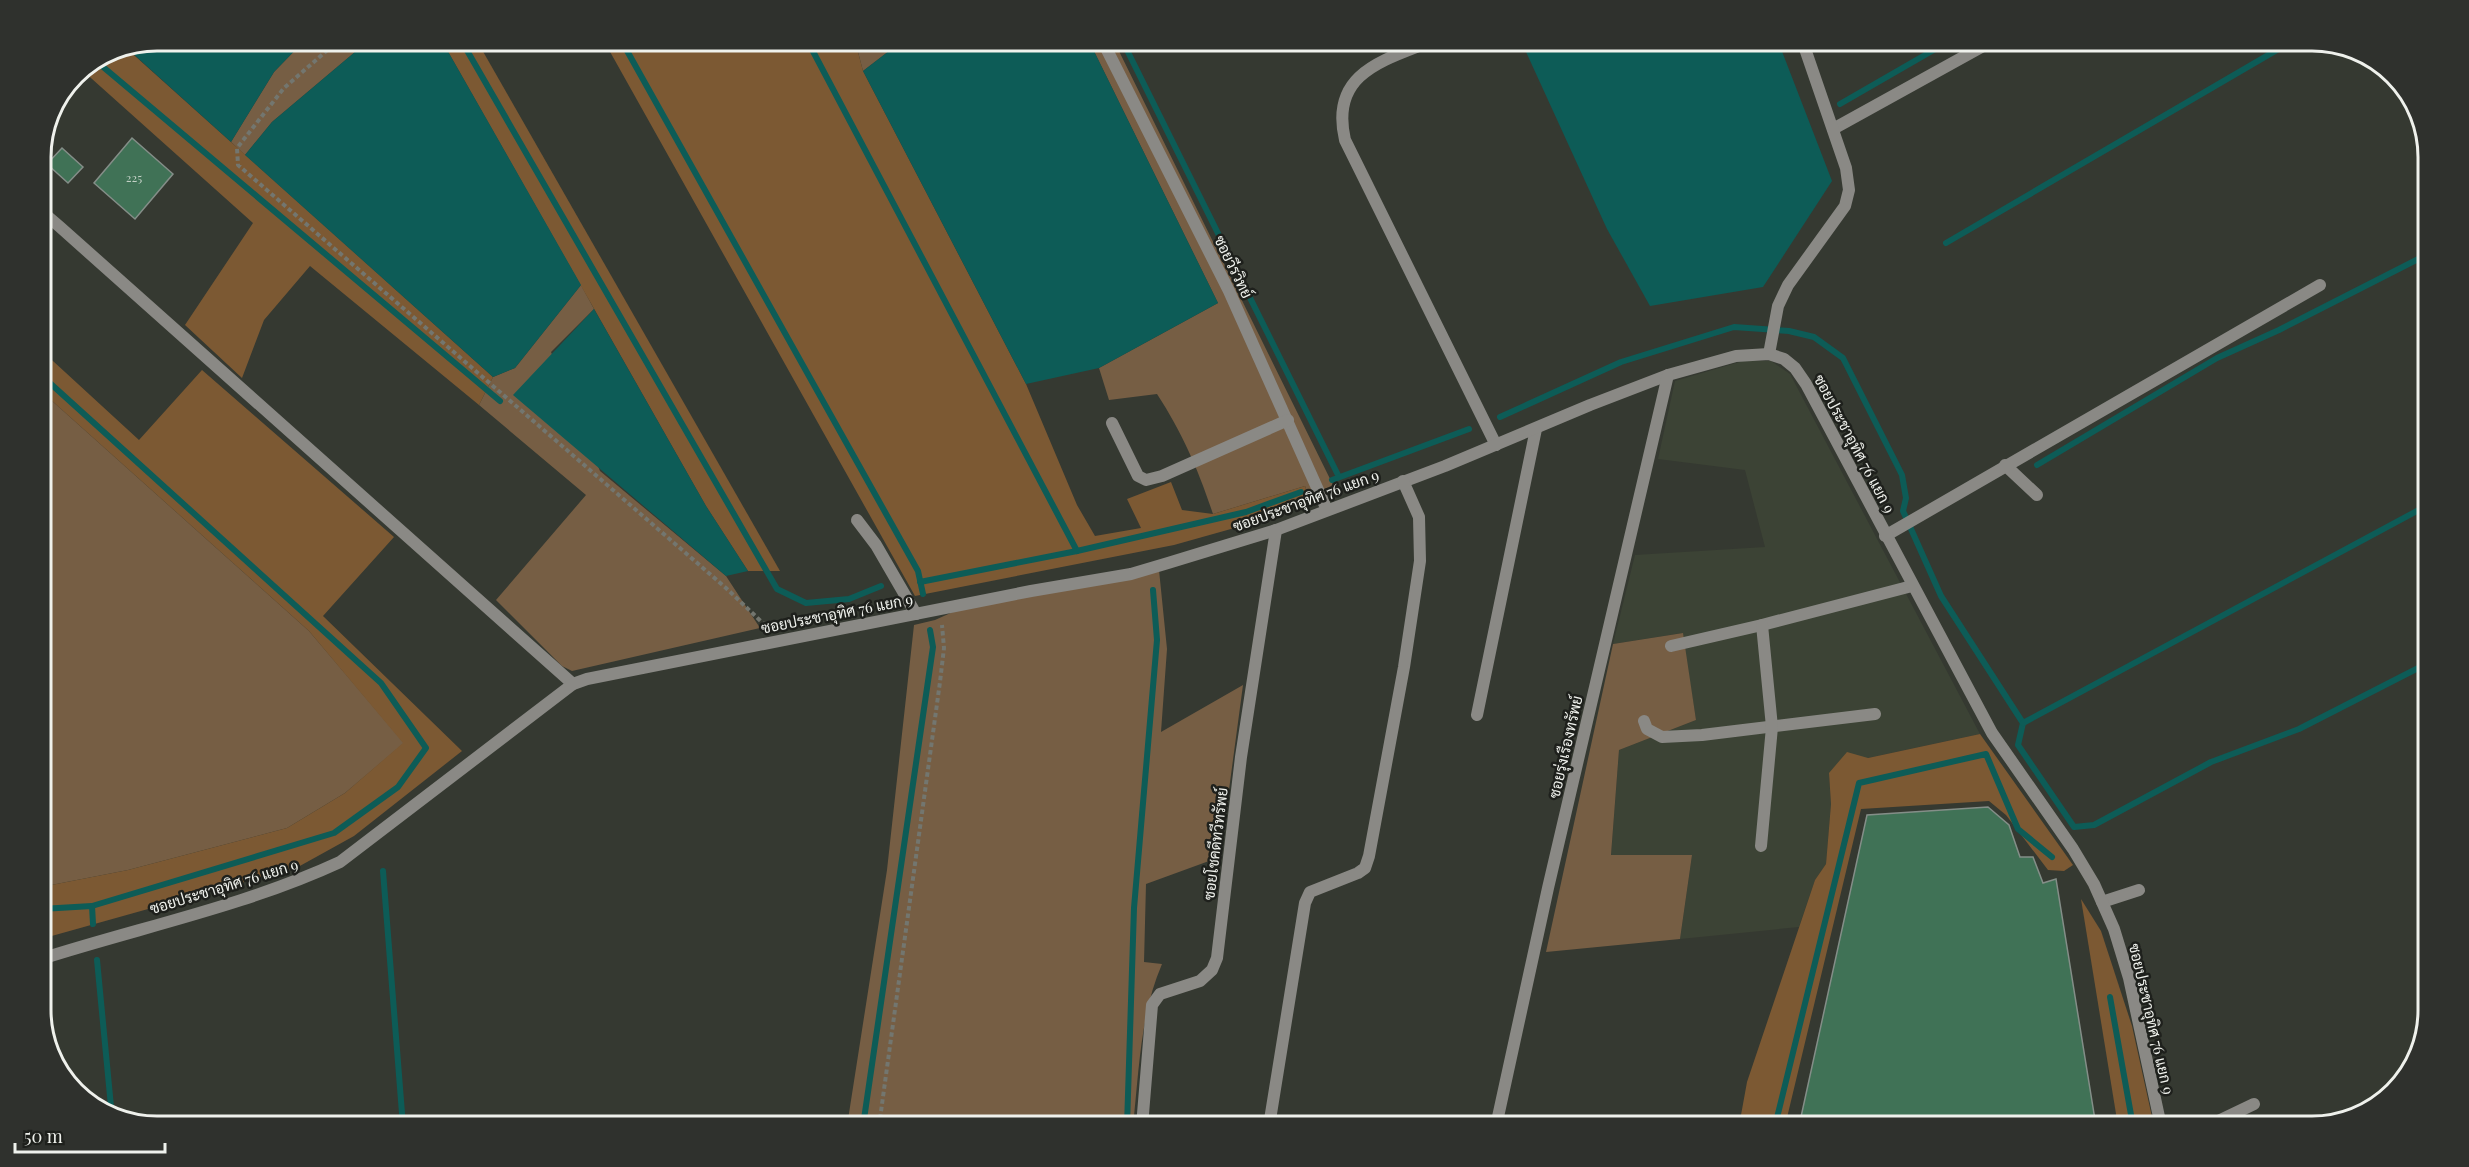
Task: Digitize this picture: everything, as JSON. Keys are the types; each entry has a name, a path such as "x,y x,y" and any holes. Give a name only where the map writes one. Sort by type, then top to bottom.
{"street":[{"name":"ซอยวีรวิทย์","path":"1108,51 1228,291 1327,510"},
{"path":"1408,51 1374,65 1360,75 1352,86 1344,106 1341,122 1345,140 1496,445"},
{"path":"1769,354 1778,306 1788,285 1845,206 1850,190 1846,168 1806,51"},
{"path":"1833,129 1974,51"},
{"path":"51,218 573,684"},
{"path":"1885,536 2320,285"},
{"name":"ซอยประชาอุทิศ 76 แยก 9","path":"51,956 234,903 298,882 340,862 573,684 607,674 1131,574 1276,530 1496,445 1668,375 1736,356 1769,354 1790,364 1806,384 1992,734 2073,849 2102,902 2114,929 2129,978 2159,1116"},
{"name":"ซอยรุ่งเรืองทรัพย์","path":"1498,1116 1548,888 1668,375"},
{"path":"1112,423 1138,476 1146,480 1162,476 1288,420"},
{"path":"1477,715 1536,429"},
{"path":"2005,465 2037,495"},
{"path":"1271,1116 1305,903 1310,892 1365,868 1369,856 1404,667 1420,561 1419,517 1403,481"},
{"path":"857,520 876,544 916,614"},
{"name":"ซอยโชคดีทวีทรัพย์","path":"1143,1116 1152,1005 1160,994 1200,981 1212,970 1217,958 1242,757 1276,530"},
{"path":"1671,646 1912,586"},
{"path":"1761,846 1772,727 1762,625"},
{"path":"1644,721 1647,729 1662,737 1702,735 1875,714"},
{"path":"2102,902 2139,890"},
{"path":"2229,1116 2254,1104"}],"path":[{"path":"326,51 284,88 237,148 238,165 726,588 781,640"},
{"path":"880,1116 940,682 944,648 941,609"}],"shaded area":[{"path":"294,51 356,51 272,122 245,155 231,142 274,72"},
{"path":"448,51 483,51 780,571 748,571 706,506"},
{"path":"610,51 858,52 863,71 1026,384 1077,505 1095,536 1141,528 1127,499 1171,482 1182,510 1213,514 1305,486 1309,498 1270,518 1174,545 915,596"},
{"path":"850,51 889,51 863,71 858,52"},
{"path":"1094,51 1119,51 1336,491 1309,498 1305,486 1213,514 1189,452 1157,394 1109,400 1099,368 1218,303"},
{"path":"133,54 493,377 479,405 310,266 264,320 242,378 185,325 253,223 89,76 110,62"},
{"path":"581,285 594,309 551,352 600,471 726,576 760,628 572,671 562,666 496,600 586,495 479,405 493,377 515,368"},
{"path":"51,359 139,440 202,370 394,537 323,616 462,751 354,836 298,867 51,936 51,885 128,870 287,828 345,793 403,743 309,631 51,400"},
{"path":"1743,361 1771,361 1790,374 1980,734 1868,758 1829,773 1831,804 1826,864 1815,880 1799,927 1680,939 1692,855 1611,856 1619,750 1696,720 1682,633 1613,644 1635,555 1765,547 1745,470 1658,459 1675,381"},
{"path":"51,400 309,631 404,743 345,793 287,828 128,870 51,885"},
{"path":"1159,570 1167,649 1161,732 1243,685 1220,857 1146,884 1144,962 1162,964 1145,1023 1134,1116 849,1116 887,870 914,625 935,620 955,611"},
{"path":"1683,633 1696,720 1619,750 1611,855 1692,855 1680,939 1546,952 1613,644"},
{"path":"1980,734 2073,865 2064,871 2048,870 2006,815 1989,801 1861,809 1787,1116 1741,1116 1747,1082 1815,880 1826,864 1831,804 1829,773 1847,752 1868,758"},
{"path":"2081,899 2101,931 2132,1026 2152,1116 2116,1116"}],"water":[{"path":"151,51 294,51 274,72 231,142 133,54"},
{"path":"356,51 448,51 581,285 515,368 493,377 245,155 272,122"},
{"path":"889,51 1094,51 1218,303 1099,368 1026,384 863,71"},
{"path":"1526,51 1782,51 1832,181 1763,287 1650,306 1607,229"},
{"path":"594,309 706,506 748,571 726,576 513,395"}],"building":[{"path":"132,138 173,174 135,219 94,183"},
{"path":"62,148 83,167 68,183 51,168 51,160"},
{"path":"1988,807 2009,825 2020,857 2033,857 2043,883 2056,879 2094,1116 1801,1116 1867,815"}],"waterway":[{"path":"467,51 777,589 806,603 849,599 881,586"},
{"path":"627,51 918,571 923,594"},
{"path":"813,51 1077,551"},
{"path":"1127,51 1339,477"},
{"path":"1840,104 1932,51"},
{"path":"1946,243 2275,51"},
{"path":"102,66 500,401"},
{"path":"2037,465 2217,358 2279,330 2418,259"},
{"path":"1500,417 1621,362 1734,327 1789,331 1814,337 1843,358 1902,475 1906,498 1903,511 1941,596 2023,723 2018,745 2074,827 2094,825 2211,762 2299,729 2418,668"},
{"path":"51,384 381,683 426,748 398,787 334,833 92,906"},
{"path":"1332,480 1469,429"},
{"path":"920,582 1077,551 1246,512 1301,492"},
{"path":"2023,723 2418,510"},
{"path":"1127,1116 1134,908 1157,640 1153,590"},
{"path":"864,1116 933,647 930,630"},
{"path":"1777,1116 1859,783 1986,754 2018,829 2052,857"},
{"path":"383,871 402,1116"},
{"path":"51,908 92,906 93,924"},
{"path":"97,960 111,1105"},
{"path":"2110,997 2131,1116"}]}
